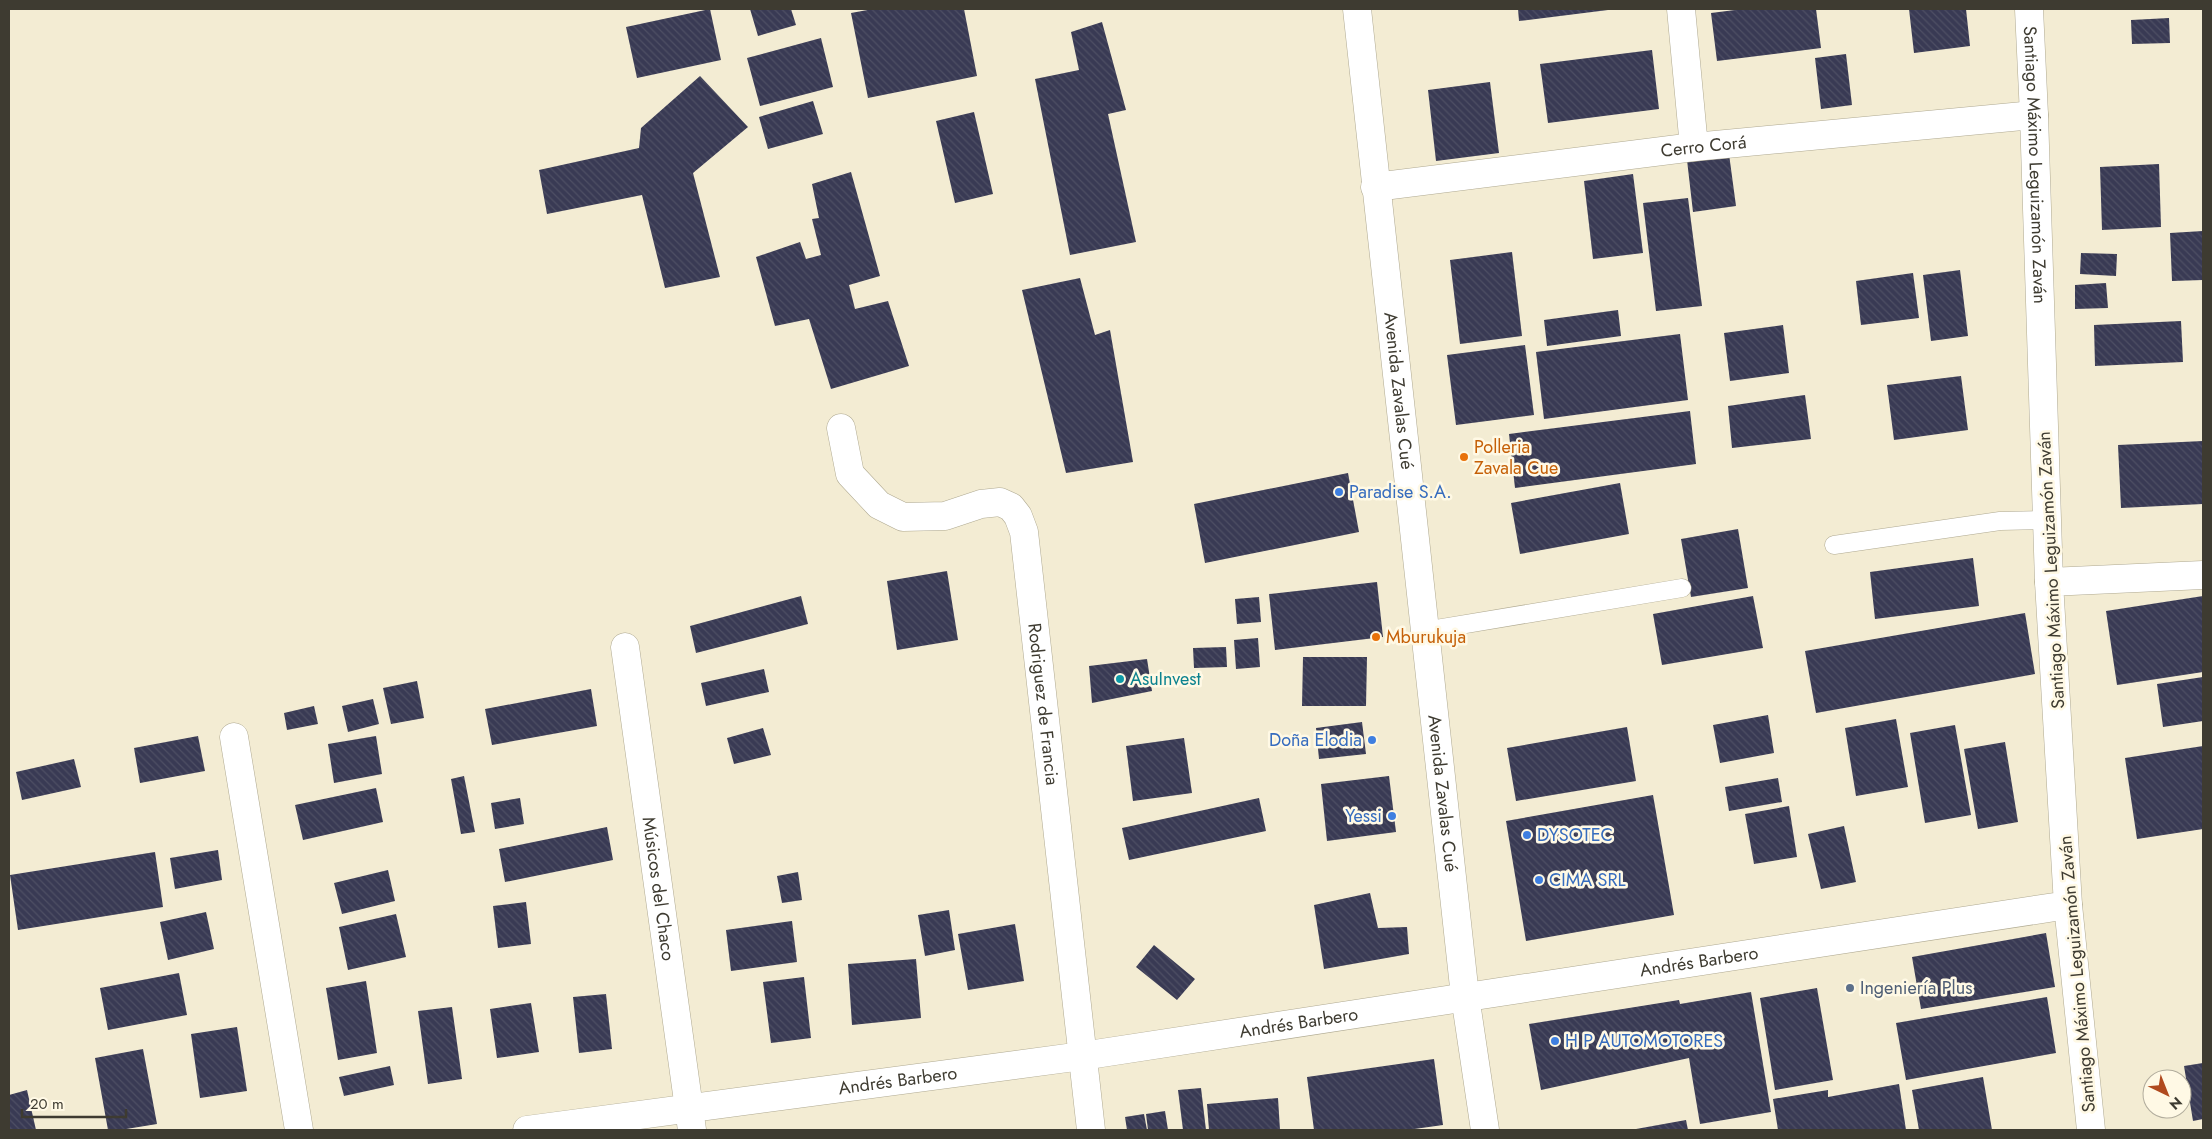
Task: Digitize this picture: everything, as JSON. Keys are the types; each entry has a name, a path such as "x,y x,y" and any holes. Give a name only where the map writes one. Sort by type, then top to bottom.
{"street":[{"name":"Avenida Zavalas Cué","path":"1357,9 1464,996 1485,1130"},
{"path":"1681,9 1694,147"},
{"name":"Santiago Máximo Leguizamón Zaván","path":"2029,9 2049,582 2068,905 2091,1130"},
{"name":"Cerro Corá","path":"1375,187 1694,147 2034,115"},
{"name":"Rodriguez de Francia","path":"841,428 850,474 879,505 903,517 945,516 981,504 1000,502 1011,507 1018,516 1024,532 1091,1130"},
{"path":"2049,582 2203,575"},
{"name":"Músicos del Chaco","path":"625,647 691,1120"},
{"path":"234,737 299,1130"},
{"name":"Andrés Barbero","path":"527,1130 691,1120 1464,996 2068,905"}],"lane":[{"path":"1834,545 2000,521 2047,520"},
{"path":"1424,631 1682,588"}],"building":[{"path":"710,9 721,60 637,78 626,27"},
{"path":"750,9 791,9 796,25 758,36"},
{"path":"873,9 964,9 977,76 868,98 851,13"},
{"path":"1518,9 1608,9 1608,10 1519,21"},
{"path":"1743,9 1816,9 1821,48 1717,61 1711,13"},
{"path":"1909,9 1966,9 1970,46 1914,53"},
{"path":"2169,18 2170,43 2132,44 2131,20"},
{"path":"1102,22 1126,110 1108,114 1136,242 1070,255 1035,79 1079,70 1071,32"},
{"path":"821,38 833,87 760,106 747,58"},
{"path":"1652,50 1659,109 1548,123 1540,64"},
{"path":"1846,54 1852,105 1821,109 1815,58"},
{"path":"700,76 748,127 693,173 720,277 665,288 642,195 547,214 539,170 639,148 641,128"},
{"path":"1490,82 1499,153 1436,161 1428,90"},
{"path":"813,101 823,134 768,149 759,117"},
{"path":"974,112 993,194 955,203 936,121"},
{"path":"1729,154 1736,206 1693,212 1687,160"},
{"path":"2159,164 2161,227 2102,230 2100,167"},
{"path":"851,172 880,276 849,285 855,309 888,301 909,366 831,389 809,319 775,326 756,257 800,242 806,259 821,255 812,219 819,218 812,184"},
{"path":"1633,174 1643,253 1593,259 1584,181"},
{"path":"1688,198 1702,306 1656,311 1643,203"},
{"path":"2203,231 2203,280 2172,281 2170,233"},
{"path":"1512,252 1522,336 1460,344 1450,260"},
{"path":"2081,253 2117,254 2116,276 2080,274"},
{"path":"1960,270 1968,336 1931,341 1923,275"},
{"path":"1913,273 1919,318 1861,325 1856,281"},
{"path":"1080,278 1095,335 1110,330 1133,462 1066,473 1022,290"},
{"path":"2106,283 2108,308 2075,309 2075,285"},
{"path":"1618,310 1621,336 1547,346 1544,320"},
{"path":"2181,321 2183,362 2095,366 2094,325"},
{"path":"1783,325 1789,373 1730,381 1724,333"},
{"path":"1680,334 1688,400 1544,419 1536,352"},
{"path":"1525,345 1534,415 1456,425 1447,355"},
{"path":"1961,376 1968,430 1894,440 1887,385"},
{"path":"1805,395 1811,439 1732,448 1728,406"},
{"path":"1690,411 1696,464 1515,488 1509,434"},
{"path":"2203,441 2203,504 2121,508 2118,445"},
{"path":"1348,473 1359,532 1205,563 1194,504"},
{"path":"1620,483 1629,534 1520,554 1511,503"},
{"path":"1738,529 1748,588 1691,597 1681,539"},
{"path":"1973,558 1979,606 1875,619 1870,572"},
{"path":"947,571 958,640 897,650 887,581"},
{"path":"1377,582 1383,637 1275,650 1269,594"},
{"path":"801,596 808,624 696,653 690,626"},
{"path":"1753,596 1763,648 1662,665 1653,614"},
{"path":"2203,596 2203,672 2117,685 2106,611"},
{"path":"1259,597 1261,622 1237,624 1235,599"},
{"path":"2025,613 2035,674 1816,713 1805,651"},
{"path":"1258,638 1260,667 1236,669 1234,640"},
{"path":"1226,647 1227,667 1194,668 1193,648"},
{"path":"1303,657 1367,657 1366,706 1302,706"},
{"name":"AsuInvest","path":"1147,659 1152,691 1092,703 1089,666"},
{"path":"764,669 769,692 706,706 701,683"},
{"path":"2203,677 2203,721 2163,727 2157,684"},
{"path":"417,681 424,718 391,724 383,688"},
{"path":"591,689 597,726 492,745 485,709"},
{"path":"373,699 379,724 348,732 342,706"},
{"path":"314,706 318,724 287,730 284,713"},
{"path":"1768,715 1774,753 1720,763 1713,725"},
{"path":"1896,719 1908,787 1856,796 1845,728"},
{"path":"1362,722 1366,754 1319,759 1316,728"},
{"path":"1955,725 1971,815 1925,823 1910,733"},
{"path":"1627,727 1636,781 1516,801 1507,748"},
{"path":"763,728 771,755 734,764 727,738"},
{"path":"198,736 205,771 140,783 134,748"},
{"path":"376,736 382,774 334,783 328,744"},
{"path":"1184,738 1192,793 1133,801 1126,746"},
{"path":"2005,742 2018,822 1978,829 1964,749"},
{"path":"2203,746 2203,829 2137,839 2125,758"},
{"path":"74,759 81,787 22,800 16,772"},
{"path":"464,776 475,832 461,834 451,779"},
{"path":"1389,776 1396,832 1327,841 1321,784"},
{"path":"1778,778 1782,802 1729,811 1725,787"},
{"path":"376,788 383,822 303,840 295,805"},
{"path":"1653,795 1674,915 1526,941 1506,821"},
{"path":"520,798 524,824 495,829 491,803"},
{"path":"1259,798 1266,831 1129,860 1122,828"},
{"path":"1789,806 1797,857 1754,864 1745,814"},
{"path":"1844,826 1856,882 1821,889 1808,834"},
{"path":"607,827 613,860 505,882 499,849"},
{"path":"218,850 222,880 175,889 170,858"},
{"path":"155,852 163,907 18,930 10,875"},
{"path":"388,870 395,901 342,914 334,883"},
{"path":"798,872 802,900 782,903 777,876"},
{"path":"1370,893 1378,928 1407,927 1409,954 1324,969 1314,905"},
{"path":"526,902 531,944 498,948 493,906"},
{"path":"949,910 955,950 925,956 918,915"},
{"path":"206,912 214,949 168,960 160,922"},
{"path":"396,914 406,957 348,970 339,927"},
{"path":"792,921 797,962 731,971 726,930"},
{"path":"1015,924 1024,981 968,990 958,934"},
{"path":"2046,933 2055,987 1921,1009 1912,957"},
{"path":"1154,945 1195,979 1177,1000 1136,967"},
{"path":"916,959 921,1018 852,1025 848,964"},
{"path":"179,973 187,1015 108,1030 100,988"},
{"path":"804,977 811,1038 771,1043 763,982"},
{"path":"366,981 377,1053 338,1060 326,988"},
{"path":"1817,988 1833,1080 1775,1090 1760,998"},
{"path":"1751,992 1771,1112 1700,1124 1689,1058 1541,1090 1529,1024 1679,1000 1680,1004"},
{"path":"606,994 612,1049 579,1053 573,997"},
{"path":"2047,997 2056,1053 1906,1080 1896,1023"},
{"path":"531,1003 539,1052 497,1058 490,1009"},
{"path":"452,1007 462,1079 428,1084 418,1011"},
{"path":"237,1027 247,1091 200,1098 191,1034"},
{"path":"143,1049 157,1124 108,1130 95,1058"},
{"path":"1434,1059 1443,1125 1407,1130 1314,1130 1307,1077"},
{"path":"2203,1063 2203,1119 2193,1121 2192,1069 2184,1069 2184,1066"},
{"path":"390,1066 394,1085 344,1096 339,1077"},
{"path":"1983,1077 1992,1130 1919,1130 1912,1090"},
{"path":"1899,1084 1906,1130 1778,1130 1773,1099 1828,1090 1828,1097"},
{"path":"1201,1088 1206,1130 1183,1130 1178,1090"},
{"path":"27,1090 36,1130 9,1130 9,1095"},
{"path":"1278,1098 1280,1130 1209,1130 1207,1104"},
{"path":"1165,1111 1168,1130 1148,1130 1146,1114"},
{"path":"1144,1114 1147,1130 1127,1130 1125,1117"},
{"path":"1686,1120 1688,1130 1636,1130 1636,1129"}],"place":[{"name":"Polleria Zavala Cue","path":"1464,457"},
{"name":"Paradise S.A.","path":"1339,492"},
{"name":"Mburukuja","path":"1376,637"},
{"name":"AsuInvest","path":"1120,679"},
{"name":"Doña Elodia","path":"1372,740"},
{"name":"Yessi","path":"1392,816"},
{"name":"DYSOTEC","path":"1527,835"},
{"name":"CIMA SRL","path":"1539,880"},
{"name":"Ingeniería Plus","path":"1850,988"},
{"name":"H P AUTOMOTORES","path":"1555,1041"}]}
